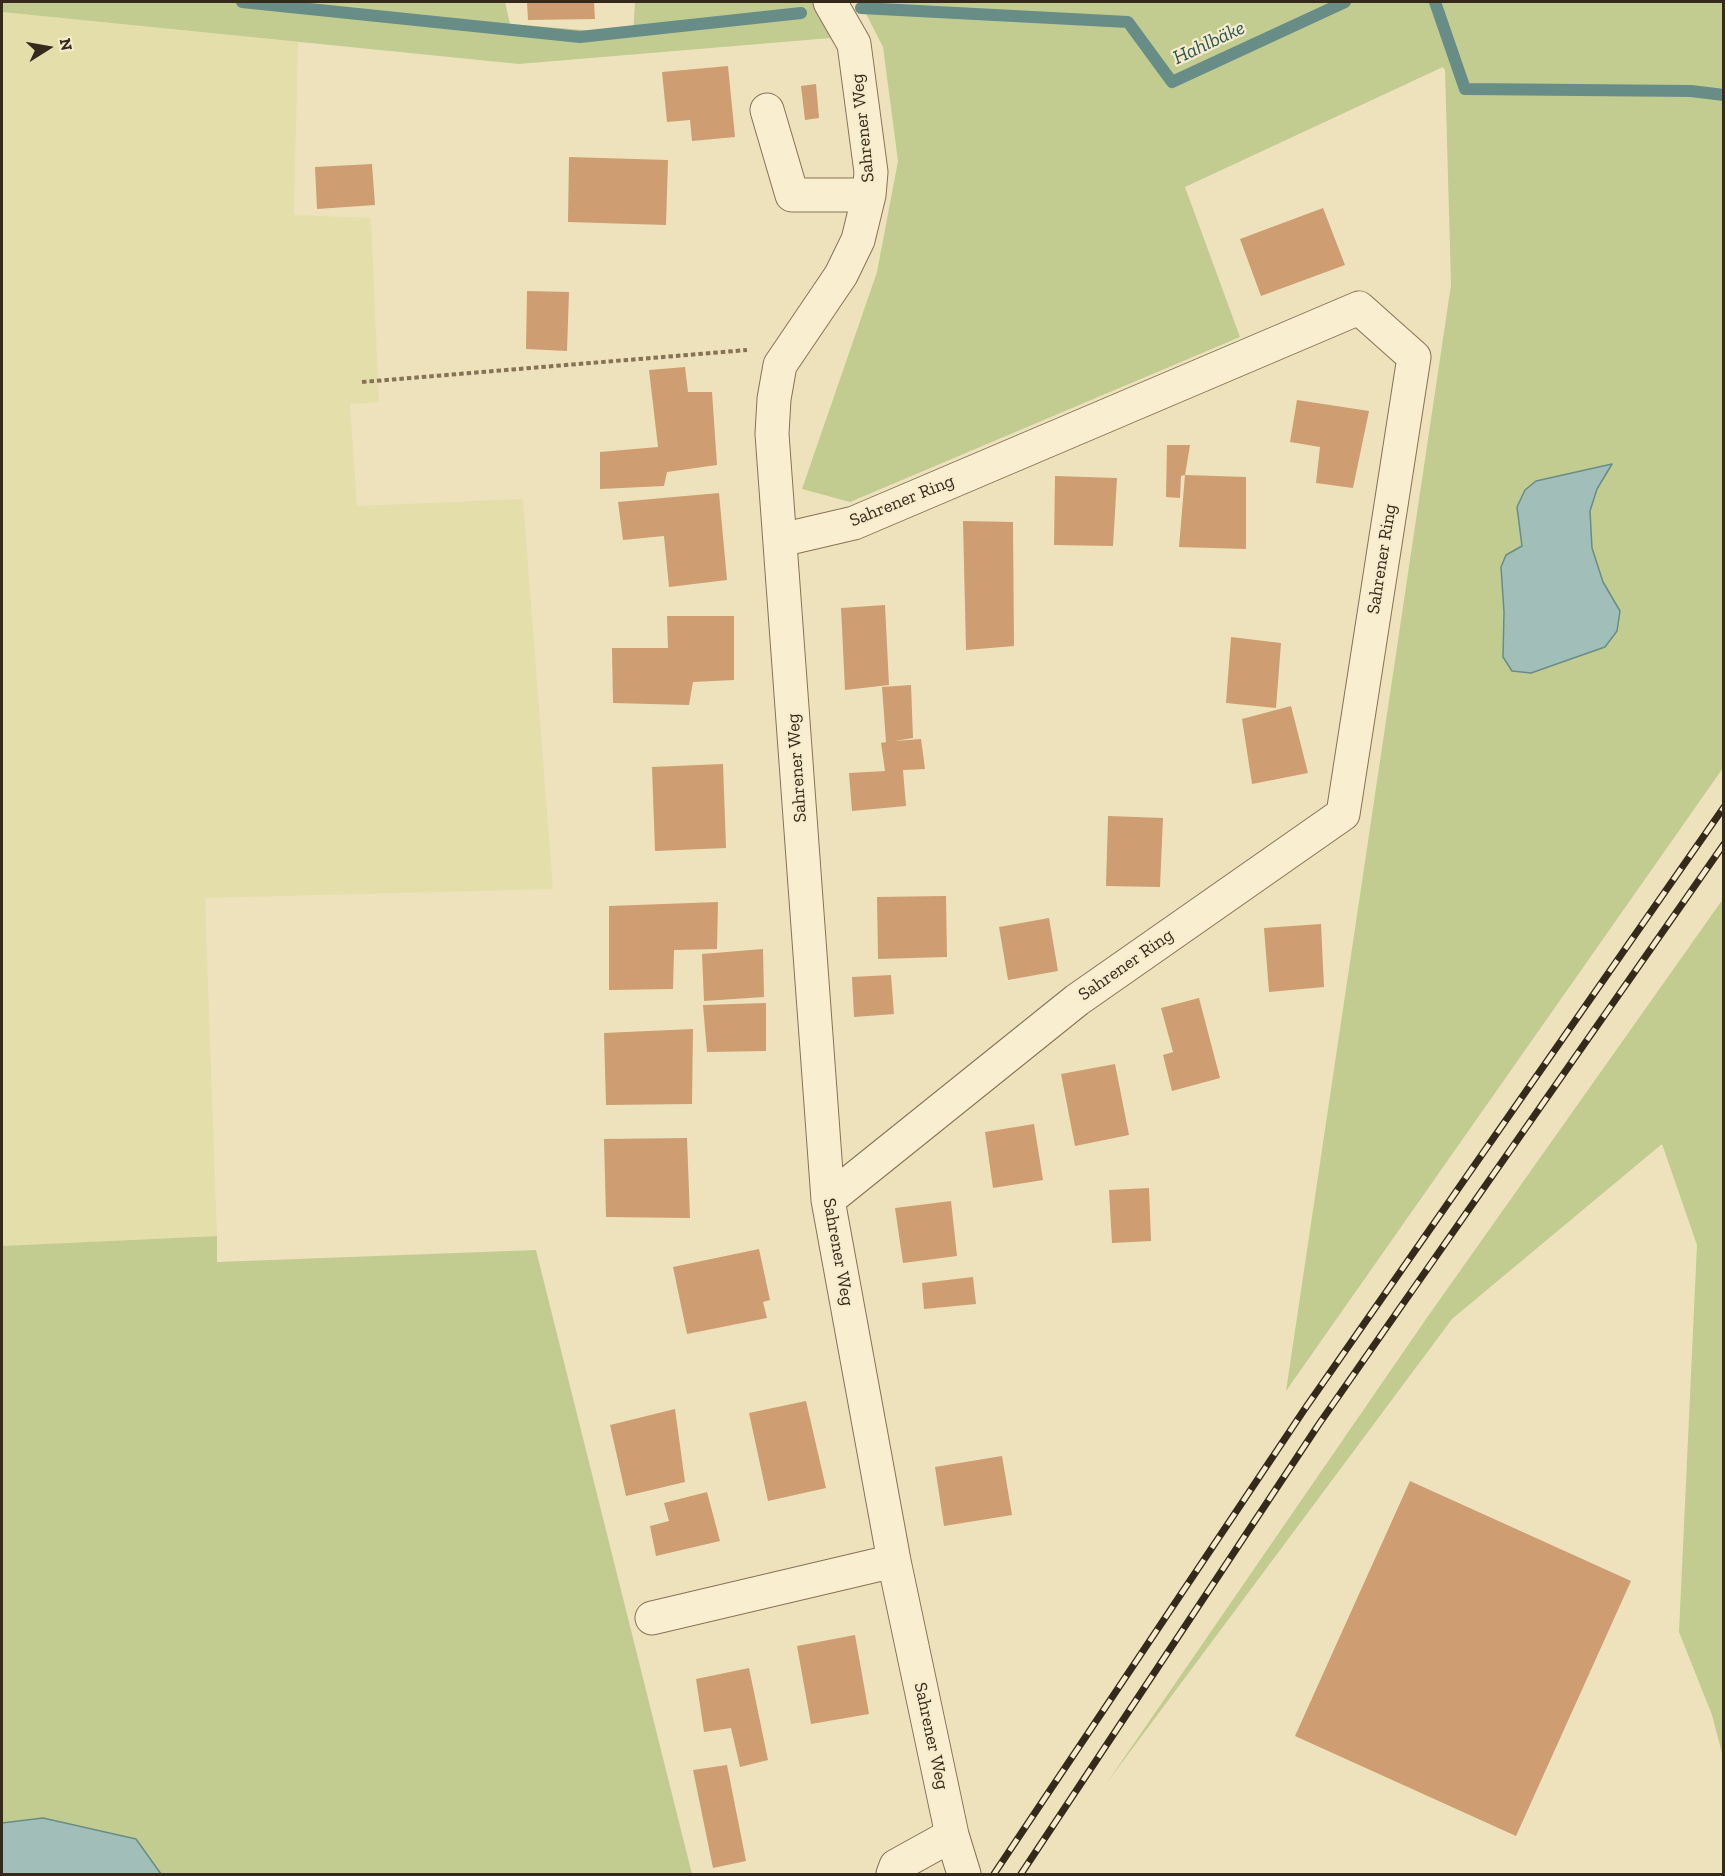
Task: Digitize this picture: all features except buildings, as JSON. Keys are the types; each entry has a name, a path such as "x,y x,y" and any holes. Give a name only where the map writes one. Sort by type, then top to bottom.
{"street":[{"name":"Sahrener Weg","path":"830,2 854,44 871,172 869,195 858,240 841,275 780,365 774,399 772,434 828,1200 894,1561 952,1835 964,1875"},
{"path":"767,110 792,195 869,195"},
{"name":"Sahrener Ring","path":"781,540 854,523 1359,308 1414,357 1343,814 1077,1000 828,1200"},
{"path":"652,1618 894,1561"},
{"path":"893,1875 896,1866 952,1835"}],"path":[{"path":"362,382 745,349 780,365"}],"shaded area":[{"path":"2,12 298,42 294,215 371,218 379,402 350,404 357,506 523,499 553,889 205,898 217,1236 2,1246"}],"green space":[{"path":"2,2 505,2 510,24 633,34 635,2 817,2 831,38 519,64 2,12"},
{"path":"860,2 1723,2 1723,768 1286,1391 1451,285 1445,70 1443,67 1185,187 1240,337 850,502 802,489 877,272 898,161 883,47"},
{"path":"1723,899 1723,1757 1712,1715 1679,1632 1697,1245 1662,1144 1452,1319 1106,1784 1426,1319"},
{"path":"217,1236 217,1262 536,1250 692,1874 160,1874 2,1823 2,1246"}],"water":[{"path":"1612,464 1597,489 1590,511 1592,548 1603,582 1620,611 1617,631 1605,647 1531,673 1512,671 1503,657 1504,612 1501,567 1506,555 1522,546 1517,507 1525,490 1536,481"},
{"path":"43,1818 136,1839 161,1874 2,1874 2,1823"}],"waterway":[{"name":"Hahlbäke","path":"242,2 580,37 801,13"},
{"name":"Hahlbäke","path":"861,8 1128,22 1172,82 1345,2"},
{"name":"Hahlbäke","path":"1435,2 1465,89 1691,91 1724,95"}],"railway":[{"path":"994,1874 1304,1410 1724,807"},
{"path":"1021,1874 1319,1424 1724,844"}]}
